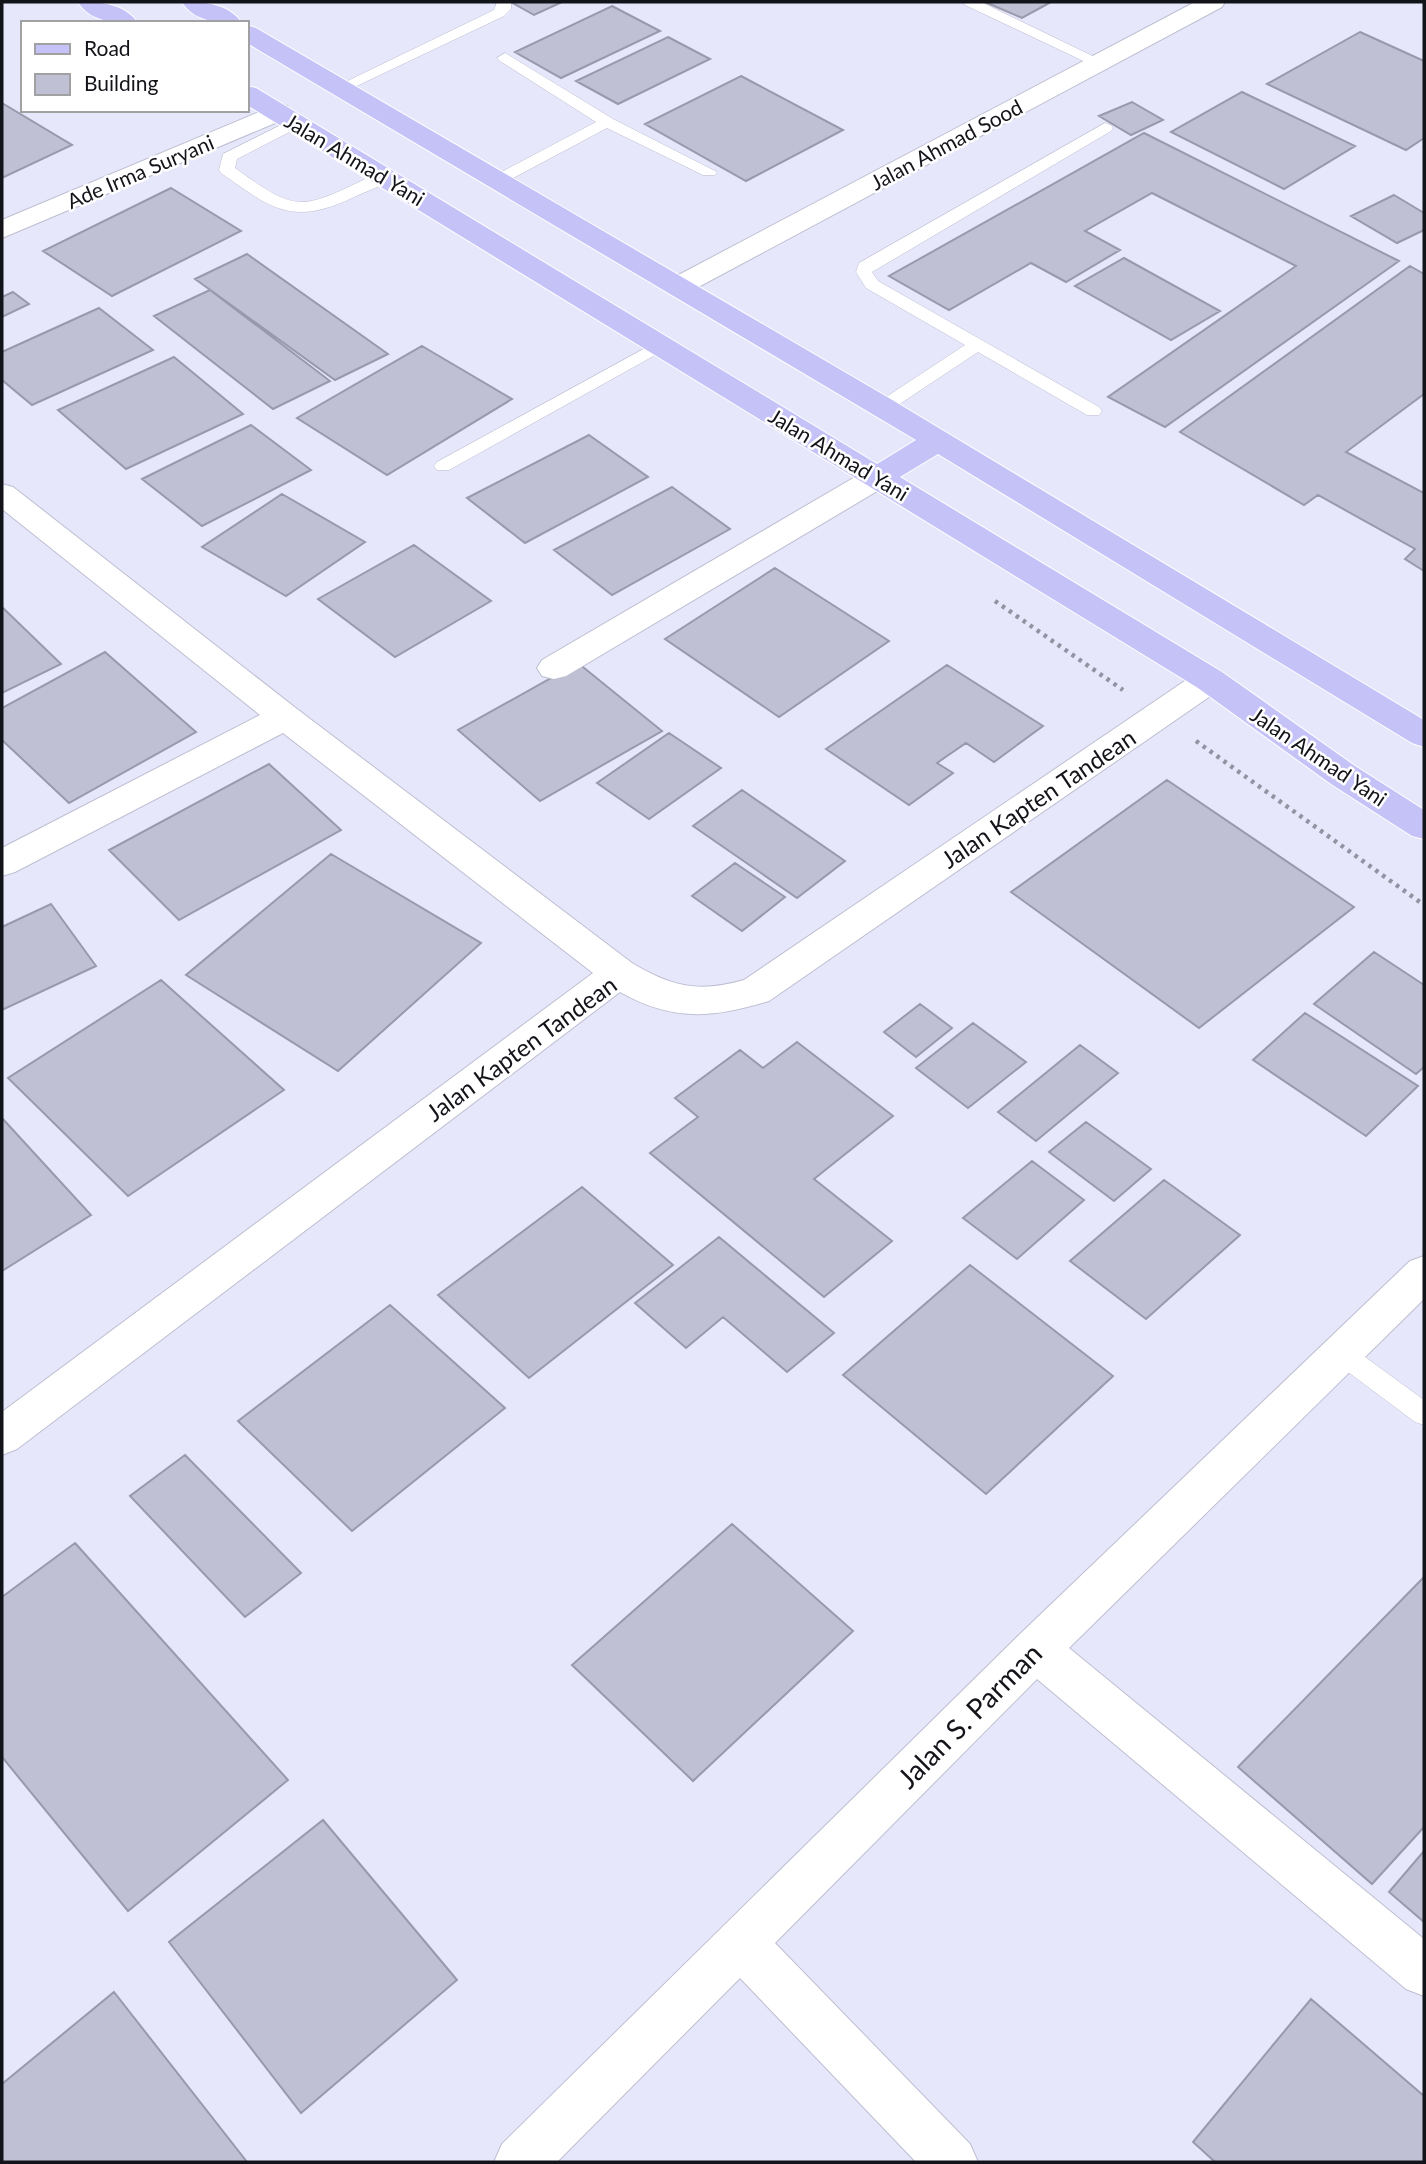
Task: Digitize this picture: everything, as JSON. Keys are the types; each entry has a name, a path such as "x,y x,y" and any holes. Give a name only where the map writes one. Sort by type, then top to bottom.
{"main road":[{"path":"90,2 122,21"},
{"path":"194,2 227,21"},
{"path":"248,34 883,407 1424,735"},
{"name":"Jalan Ahmad Yani","path":"248,95 1210,680 1343,775 1424,827"},
{"path":"878,477 937,441"}],"street":[{"name":"Jalan Ahmad Sood","path":"678,286 1213,2"},
{"name":"Ade Irma Suryani","path":"2,230 287,118"},
{"path":"554,668 878,477"},
{"path":"2,494 285,717 619,972"},
{"name":"Jalan Kapten Tandean","path":"2,1436 619,972 643,989 665,997 692,1001 722,1002 756,990 1210,680"},
{"path":"2,863 285,717"},
{"name":"Jalan S. Parman","path":"520,2162 1036,1649 1424,1273"},
{"path":"1036,1649 1424,1971"},
{"path":"739,1942 952,2162"}],"lane":[{"path":"341,88 499,13 504,9 504,2"},
{"path":"970,2 1099,63"},
{"path":"505,58 607,122 709,172"},
{"path":"287,118 229,157 227,170 250,186 302,209 316,206 383,177"},
{"path":"498,180 607,122"},
{"path":"1093,411 872,284 865,277 865,267 1105,128"},
{"path":"883,407 978,344"},
{"path":"443,466 660,345"},
{"path":"1341,1353 1424,1414"}],"path":[{"path":"1389,880 1424,905"}],"building":[{"path":"511,2 562,2 534,15"},
{"path":"985,2 1051,2 1022,18"},
{"path":"612,6 660,31 561,78 515,52"},
{"path":"1360,32 1424,61 1424,138 1406,150 1267,84"},
{"path":"668,37 710,59 618,104 576,81"},
{"path":"741,76 843,130 746,181 645,124"},
{"path":"1242,92 1355,146 1284,189 1171,132"},
{"path":"1132,102 1163,120 1131,135 1099,116"},
{"path":"2,103 72,145 2,178"},
{"path":"1144,133 1399,261 1165,427 1108,397 1296,266 1152,193 1085,231 1120,250 1066,282 1031,263 949,310 889,276"},
{"path":"171,188 241,231 112,296 43,251"},
{"path":"1394,195 1424,213 1424,230 1397,243 1351,216"},
{"path":"247,254 388,354 335,380 195,279"},
{"path":"1124,258 1220,311 1171,340 1075,286"},
{"path":"1410,266 1424,274 1424,394 1346,452 1424,493 1424,571 1405,559 1415,549 1318,495 1304,505 1180,432"},
{"path":"210,290 330,381 273,409 154,316"},
{"path":"13,292 29,304 2,317 2,297"},
{"path":"99,308 153,350 32,405 2,380 2,352"},
{"path":"422,346 512,399 387,475 297,418"},
{"path":"174,357 243,414 126,469 58,410"},
{"path":"251,425 311,470 202,526 142,479"},
{"path":"589,435 648,477 525,543 467,498"},
{"path":"672,487 730,529 612,595 554,550"},
{"path":"282,494 365,542 286,596 202,547"},
{"path":"414,545 491,601 395,657 318,599"},
{"path":"775,568 889,641 779,717 665,639"},
{"path":"2,607 61,664 2,693"},
{"path":"105,652 196,732 69,803 2,740 2,708"},
{"path":"578,663 662,731 540,801 458,730"},
{"path":"947,665 1043,726 994,762 966,743 937,763 953,773 909,805 826,749"},
{"path":"669,733 721,768 649,819 597,783"},
{"path":"269,764 341,830 179,920 109,850"},
{"path":"1167,780 1354,907 1199,1028 1011,892"},
{"path":"742,790 845,861 797,898 693,826"},
{"path":"331,854 481,943 338,1071 186,975"},
{"path":"735,863 785,897 742,931 692,896"},
{"path":"51,904 96,966 2,1010 2,927"},
{"path":"1374,952 1424,985 1424,1067 1416,1074 1314,1004"},
{"path":"161,980 284,1090 128,1196 8,1078"},
{"path":"920,1004 952,1028 916,1057 884,1032"},
{"path":"1305,1013 1418,1086 1366,1136 1253,1060"},
{"path":"973,1023 1026,1062 968,1108 916,1068"},
{"path":"797,1042 893,1116 814,1179 892,1241 824,1297 650,1153 698,1117 675,1098 740,1050 763,1068"},
{"path":"1080,1045 1118,1073 1036,1141 998,1112"},
{"path":"2,1118 91,1215 2,1271"},
{"path":"1086,1122 1151,1169 1114,1201 1049,1152"},
{"path":"1032,1161 1084,1200 1017,1259 963,1218"},
{"path":"1164,1180 1240,1235 1146,1319 1070,1261"},
{"path":"582,1187 673,1265 529,1378 438,1295"},
{"path":"719,1237 834,1333 787,1372 723,1317 686,1348 635,1303"},
{"path":"970,1265 1113,1376 986,1494 843,1375"},
{"path":"390,1305 505,1408 352,1531 238,1421"},
{"path":"185,1455 301,1573 245,1617 130,1496"},
{"path":"732,1524 853,1631 693,1781 572,1665"},
{"path":"75,1543 288,1780 128,1911 2,1757 2,1597"},
{"path":"1424,1577 1424,1827 1372,1884 1238,1767"},
{"path":"323,1820 457,1980 301,2113 169,1942"},
{"path":"1424,1851 1424,1922 1389,1892"},
{"path":"114,1992 247,2162 2,2162 2,2084"},
{"path":"1311,1999 1424,2096 1424,2162 1215,2162 1193,2142"}]}
